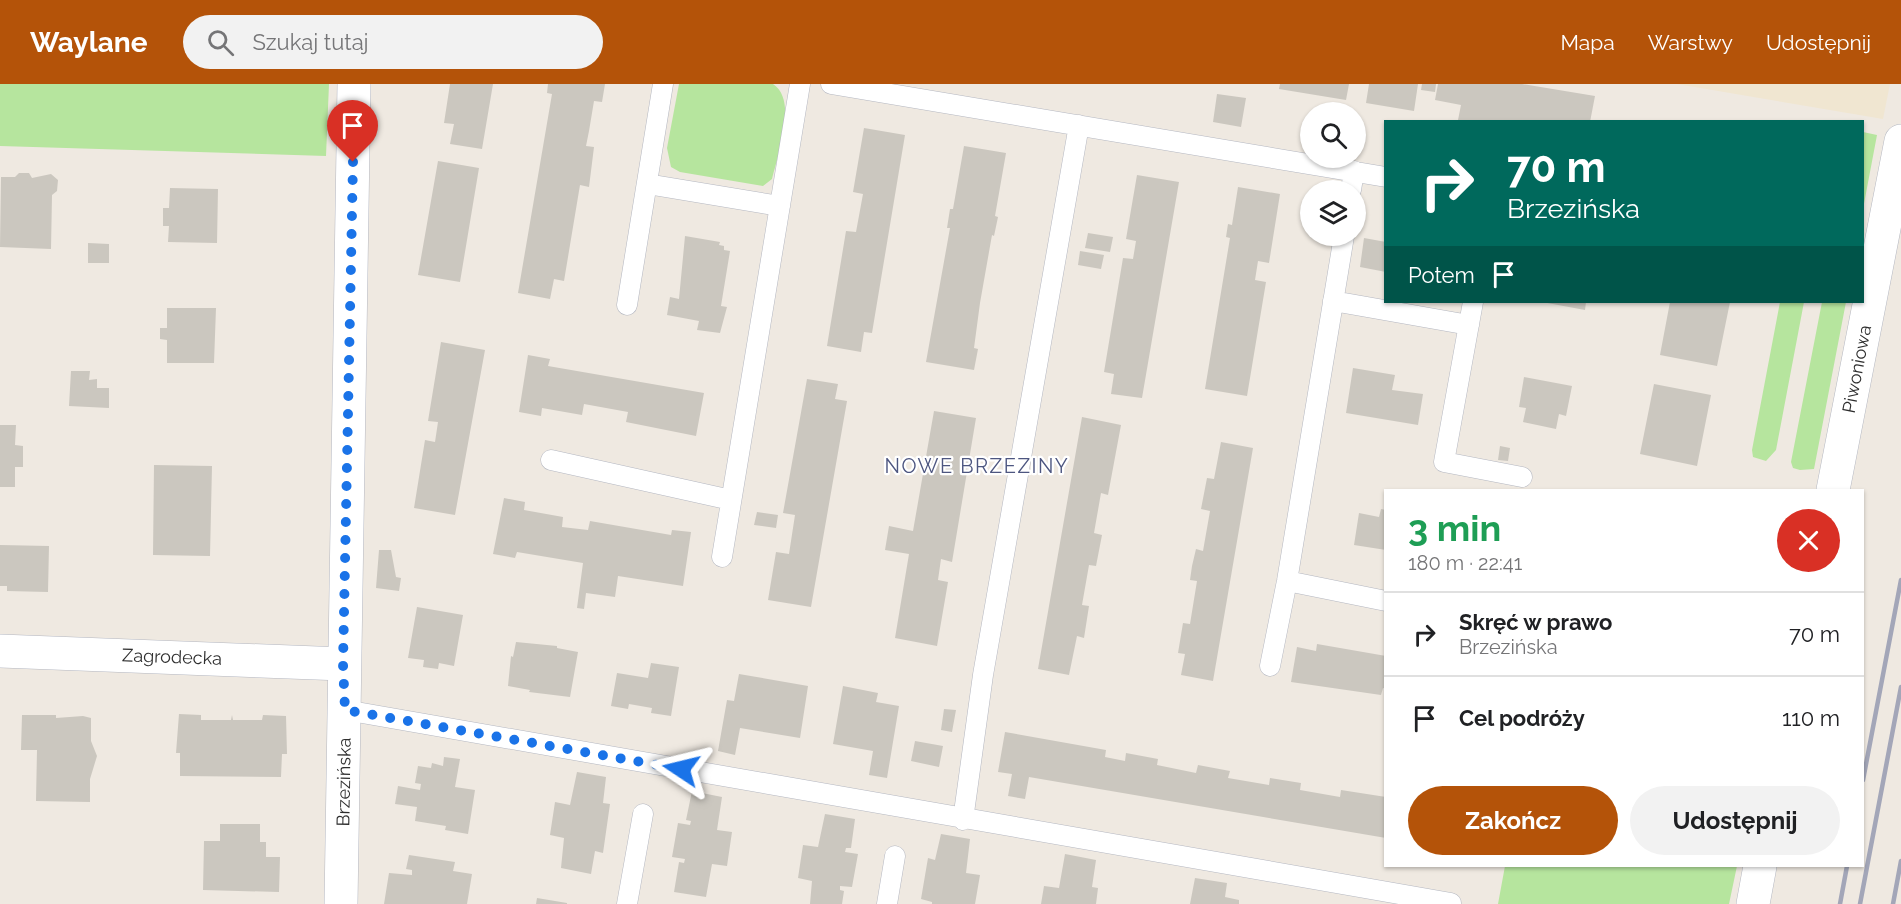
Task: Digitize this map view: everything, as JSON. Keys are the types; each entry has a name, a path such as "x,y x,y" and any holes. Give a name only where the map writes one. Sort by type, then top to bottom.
{"street":[{"name":"Brzezińska","path":"341,904 345,710 343,664 354,84"},
{"name":"Piwoniowa","path":"1833,489 1901,141"},
{"name":"Zagrodecka","path":"0,651 343,664"},
{"path":"1753,904 1760,867"}],"lane":[{"path":"627,305 663,84"},
{"path":"722,557 800,84"},
{"path":"831,84 1079,125 1348,180"},
{"path":"963,820 983,675 1079,125"},
{"path":"1361,180 1384,177"},
{"path":"647,184 780,206"},
{"path":"1270,666 1287,581 1342,246"},
{"path":"1333,301 1469,325"},
{"path":"1473,303 1444,462 1522,477"},
{"path":"551,460 731,500"},
{"path":"1287,581 1384,601"},
{"path":"345,710 963,820 1451,903"},
{"path":"627,904 643,814"},
{"path":"887,904 896,856"}],"shaded area":[{"path":"1677,84 1890,84 1883,119"}],"green space":[{"path":"0,84 329,84 326,156 0,146"},
{"path":"679,84 773,84 780,92 784,102 785,114 782,142 772,179 763,186 680,172 671,167 667,148"},
{"path":"1864,132 1877,135 1864,204"},
{"path":"1780,303 1804,303 1776,450 1766,461 1753,457 1752,450"},
{"path":"1822,303 1846,303 1814,469 1793,468 1791,462"},
{"path":"1505,867 1737,867 1729,904 1498,904"}],"building":[{"path":"450,84 493,84 482,149 450,144 454,124 444,123"},
{"path":"548,84 605,84 602,102 594,101 586,146 594,147 589,187 580,185 564,281 554,279 550,299 518,293 552,94 547,93"},
{"path":"1280,84 1349,84 1346,100 1279,89"},
{"path":"1369,84 1418,84 1414,111 1366,103"},
{"path":"1422,84 1436,84 1435,92 1421,90"},
{"path":"1438,84 1522,84 1595,96 1590,120 1458,120 1461,105 1435,100"},
{"path":"1217,94 1246,98 1241,127 1213,122"},
{"path":"864,128 905,135 872,333 864,332 861,352 827,346 846,231 856,232 863,194 853,192"},
{"path":"964,146 1006,153 995,216 998,217 994,236 992,235 980,303 974,348 978,349 974,370 926,362 950,228 947,228 950,209 953,209"},
{"path":"438,161 479,168 460,282 418,275"},
{"path":"19,173 29,173 32,178 51,174 58,180 57,191 52,195 51,249 0,247 1,177 15,177"},
{"path":"1137,175 1179,182 1142,398 1111,394 1114,374 1104,372 1123,258 1133,259 1136,241 1126,239"},
{"path":"1238,187 1280,194 1269,263 1258,261 1255,280 1266,282 1247,396 1205,389 1230,238 1226,237 1228,224 1232,225"},
{"path":"170,188 218,189 217,243 168,242 169,226 163,226 163,208 169,208"},
{"path":"1088,233 1113,237 1110,252 1085,248"},
{"path":"685,236 720,242 719,245 724,246 724,250 730,251 721,306 727,307 720,333 697,330 699,321 667,315 670,297 679,299"},
{"path":"1366,238 1384,242 1384,272 1360,267"},
{"path":"88,243 109,244 109,263 88,263"},
{"path":"1080,251 1104,255 1101,269 1078,265"},
{"path":"1547,303 1586,303 1585,310"},
{"path":"1670,303 1730,303 1717,366 1660,355"},
{"path":"167,308 216,308 214,363 167,363 167,340 160,339 160,328 167,328"},
{"path":"441,342 485,350 455,515 414,508 425,440 435,442 438,422 428,421"},
{"path":"528,355 550,359 548,366 704,393 696,436 626,422 628,412 584,404 582,415 542,408 541,416 519,412"},
{"path":"1353,368 1395,375 1392,390 1423,394 1418,425 1346,413"},
{"path":"71,371 90,371 89,380 97,379 97,388 109,388 109,408 69,406"},
{"path":"1524,377 1572,386 1566,416 1559,414 1556,429 1523,422 1526,408 1519,407"},
{"path":"807,379 838,384 835,399 847,401 811,607 768,600 776,552 789,554 795,515 783,513"},
{"path":"1654,384 1711,395 1697,466 1640,454"},
{"path":"934,411 976,418 952,562 941,559 938,580 948,582 937,646 895,638 909,554 885,550 889,526 913,531"},
{"path":"1082,417 1121,425 1108,495 1101,493 1094,533 1102,535 1096,566 1089,565 1082,605 1089,606 1084,638 1077,636 1069,675 1038,669"},
{"path":"0,425 16,425 15,445 23,446 23,467 15,467 15,487 0,487"},
{"path":"1221,442 1253,448 1213,681 1181,675 1185,654 1178,653 1183,623 1190,624 1197,581 1190,580 1192,566 1196,549 1203,551 1210,511 1201,509 1207,478 1214,479"},
{"path":"1500,446 1510,448 1508,461 1498,460"},
{"path":"154,465 212,466 210,556 153,555"},
{"path":"504,498 525,502 524,510 563,517 562,527 588,530 590,521 671,535 672,530 691,532 683,586 618,576 615,597 586,593 584,609 577,608 583,563 517,552 515,558 493,554"},
{"path":"1381,509 1384,510 1384,550 1354,545 1359,513 1379,517"},
{"path":"757,512 778,515 776,528 754,525"},
{"path":"0,545 49,546 48,592 7,591 7,586 0,586"},
{"path":"379,550 391,550 396,577 401,578 399,591 376,588"},
{"path":"417,607 463,615 454,666 439,663 438,669 423,667 424,660 408,658"},
{"path":"516,642 557,646 557,648 578,652 570,697 529,692 530,690 508,686 511,656 513,657"},
{"path":"1317,644 1384,656 1384,688 1381,695 1291,682 1297,647 1316,651"},
{"path":"651,663 679,667 671,716 651,713 652,708 629,704 628,709 611,706 617,673 648,678"},
{"path":"739,674 808,686 800,738 740,728 735,755 718,751 727,700 734,701"},
{"path":"843,686 878,693 876,702 899,706 887,778 869,775 873,751 833,744"},
{"path":"944,709 956,710 952,732 941,730"},
{"path":"179,714 201,715 201,720 231,720 232,715 233,720 262,720 263,715 286,716 287,754 282,754 281,777 180,776 180,753 176,753"},
{"path":"22,715 91,718 91,741 97,756 90,779 90,802 36,801 37,750 21,750"},
{"path":"1005,732 1106,750 1105,757 1125,761 1126,753 1158,759 1157,765 1196,773 1198,765 1230,771 1228,778 1269,785 1270,778 1301,783 1300,790 1340,797 1341,790 1384,797 1384,838 1029,777 1025,799 1008,796 1012,774 998,772"},
{"path":"915,741 943,746 939,767 911,761"},
{"path":"444,757 460,759 455,787 475,790 468,834 445,830 446,826 415,821 417,807 395,804 398,786 420,790 421,784 415,783 418,766 431,768 432,763 443,766"},
{"path":"577,772 606,777 603,803 610,804 603,853 595,851 591,874 561,868 564,838 550,835 555,802 570,805"},
{"path":"692,791 722,797 717,830 732,832 727,866 712,864 706,897 674,892 679,862 684,863 685,859 672,857 678,823 690,825 691,821 686,820"},
{"path":"825,814 855,819 851,848 846,848 845,852 858,854 852,887 840,886 840,890 844,891 842,904 810,904 812,881 798,878 803,845 818,847"},
{"path":"220,824 260,824 260,842 266,842 266,857 280,857 279,892 203,890 204,841 220,841"},
{"path":"941,834 970,839 966,873 980,875 975,904 932,904 932,902 921,899 928,858 935,860"},
{"path":"1065,854 1096,860 1092,887 1098,888 1096,904 1041,904 1044,886 1059,888"},
{"path":"409,855 455,862 453,871 472,874 467,904 384,904 389,873 412,875 412,870 406,869"},
{"path":"1195,878 1227,883 1225,897 1239,900 1239,904 1190,904"},
{"path":"537,898 567,903 567,904 536,904"}],"railway":[{"path":"1864,775 1901,580"},
{"path":"1860,904 1901,687"},
{"path":"1893,904 1901,861"},
{"path":"1840,904 1847,867"}],"district":[{"name":"NOWE BRZEZINY","path":"977,466"}],"route":[{"path":"353,162 343,664 345,710 681,769"}]}
